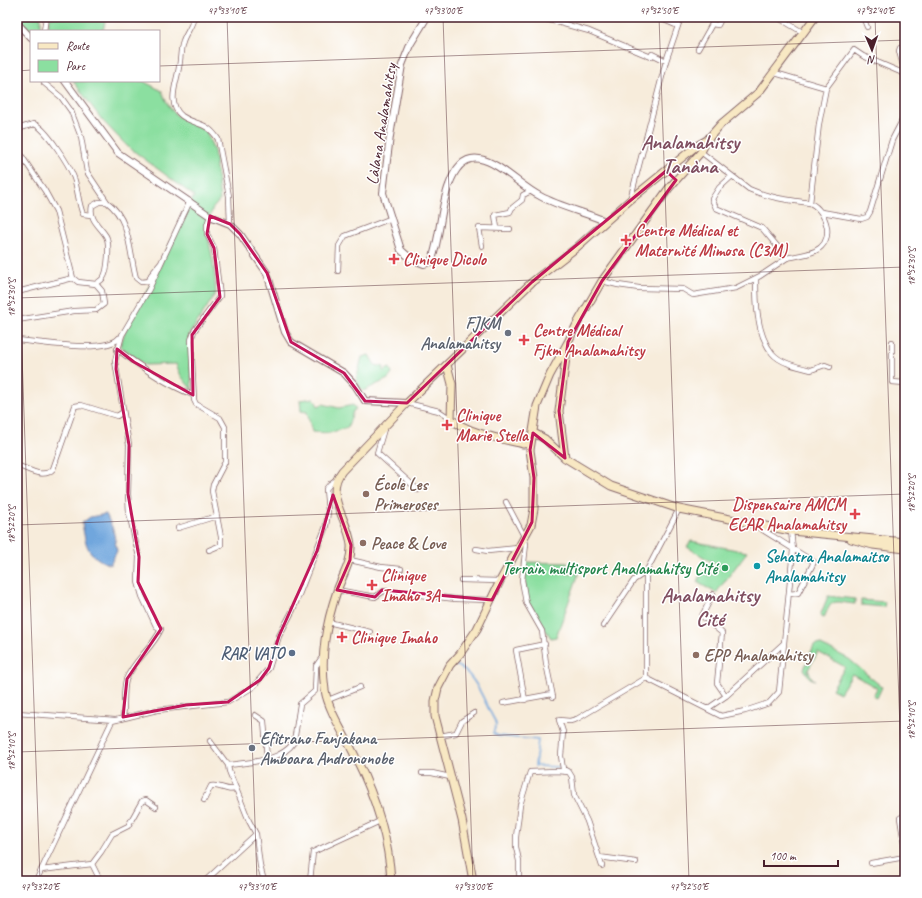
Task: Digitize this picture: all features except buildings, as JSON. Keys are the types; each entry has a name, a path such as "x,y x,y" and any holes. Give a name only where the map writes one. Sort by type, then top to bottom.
{"main road":[{"path":"473,881 462,820 440,736 435,707 438,688 450,665 475,633 500,581 531,526 534,509 534,478 530,450 540,396 602,280 676,180 688,167 698,150 721,124 759,92 775,73 815,17"},
{"path":"391,881 390,868 380,821 360,767 328,700 325,688 323,656 328,622 337,590 350,560 351,545 336,502 335,486 338,478 342,471 385,428 407,403 532,282 680,159 698,150"},
{"path":"680,159 688,167"},
{"path":"666,171 676,180"},
{"path":"566,458 559,410 568,342"},
{"path":"447,365 452,384 451,419 461,426 472,430 523,444 531,441"},
{"path":"534,433 545,439 566,458 620,490 679,509 791,531 840,536 861,536 905,542"},
{"path":"840,536 874,545 905,549"}],"street":[{"path":"44,30 46,17"},
{"path":"194,17 192,26 182,42 177,81 173,88 176,109 182,116 201,123 213,131 218,139 229,196 230,224"},
{"name":"Làlana Analamahitsy","path":"427,17 410,45 402,66 397,88 383,193 401,250 411,259 424,264 431,262 449,184 459,167 470,160 481,158 495,164 540,196 605,221"},
{"path":"539,17 589,31 650,57 652,54 666,61"},
{"path":"656,17 678,26"},
{"path":"630,200 666,61 681,17"},
{"path":"698,49 712,24 718,25 722,17"},
{"path":"777,17 804,33"},
{"path":"863,17 867,27"},
{"path":"17,23 30,37"},
{"path":"905,46 900,48 899,51 905,73"},
{"path":"810,203 819,124 826,88 854,50 885,66 905,73"},
{"path":"775,73 826,88"},
{"path":"44,82 61,97 71,111 80,131 87,172 107,202 116,210 123,220 138,281 149,281 151,275 161,263"},
{"path":"66,82 118,153 210,216 230,224 240,234 267,273 285,332 291,342 344,373 356,385 366,401 407,403 439,411 451,419"},
{"path":"698,150 750,189 767,197 810,203 822,212 861,219 867,217 870,212 892,140 905,115"},
{"path":"17,129 34,124 42,129 70,167 76,184 83,214 91,215"},
{"path":"17,149 45,190 56,211 73,278 78,282 96,284 102,291 104,304 96,310 74,311 17,320"},
{"path":"732,176 719,188 712,199 716,208 762,228 787,258"},
{"path":"497,228 495,215 510,212 512,208 522,200 523,195 531,190"},
{"path":"17,340 101,346 116,342 122,335 149,289 190,201"},
{"path":"96,284 104,278 107,267 108,245 106,236 99,229 91,215 92,206 99,202 107,202"},
{"path":"602,280 618,285 639,288 683,289 693,295 736,288 756,278 787,258 815,251 821,246 828,231 822,212"},
{"path":"209,550 221,545 221,537 212,491 213,485 225,462 225,427 220,418 196,404 193,395 192,335 220,296 214,248 207,234 207,225 210,216"},
{"path":"338,271 338,246 345,236 392,218"},
{"path":"482,246 479,228 510,229"},
{"path":"17,292 73,278"},
{"path":"756,278 757,308 764,338 772,352 780,359 800,368 811,370 825,365 830,367"},
{"path":"122,335 117,349 116,369 129,445 129,513 139,557 138,582 142,596 156,626 161,629 158,637 138,660 127,679 123,717"},
{"path":"892,342 892,382 905,383"},
{"path":"117,349 134,362 178,389 193,395"},
{"path":"19,466 43,475 49,474 53,469 75,406 81,406 117,416 123,412"},
{"path":"385,428 377,453 418,490"},
{"path":"17,713 115,720 123,717 186,705 228,702 247,691 263,677 269,668 280,636 293,610 326,526 328,512 326,489 338,478"},
{"path":"503,703 553,696 546,663 542,631 526,603 522,580 526,544 524,536 506,502"},
{"path":"646,678 646,572 679,509"},
{"path":"178,528 217,516"},
{"path":"759,525 758,528 814,562 798,594 789,594"},
{"path":"646,678 721,716 770,703 779,692 793,550 791,531"},
{"path":"476,549 488,551 518,548"},
{"path":"350,560 381,567 402,569"},
{"path":"603,626 634,580 646,572"},
{"path":"461,580 500,581"},
{"path":"337,590 375,597 378,597 381,592 384,591 456,599 492,600"},
{"path":"713,594 702,616 722,633 717,683 726,696"},
{"path":"328,622 370,632"},
{"path":"707,709 726,696 784,643"},
{"path":"525,700 516,650 544,644"},
{"path":"228,765 272,758 288,748 294,742 298,709 303,700 316,690 316,666 323,656"},
{"path":"602,866 587,821 574,795 572,777 569,772 563,768 561,756 563,732 559,720 576,719 646,678"},
{"path":"328,700 360,687"},
{"path":"440,736 456,733 462,721 474,713"},
{"path":"255,715 264,722 267,759"},
{"path":"36,881 108,728 115,720"},
{"path":"210,741 228,765 236,788 256,834 260,866 264,881"},
{"path":"519,881 519,861 516,847 516,837 520,805 528,774 530,772 569,772"},
{"path":"422,774 432,773 450,777"},
{"path":"204,800 211,786 215,785 229,790 236,788"},
{"path":"41,870 92,864 112,834 128,826 142,801 146,800 156,807"},
{"path":"905,815 900,818 905,849"},
{"path":"310,881 313,852 380,821"},
{"path":"205,881 256,834"},
{"path":"599,857 636,862"},
{"path":"871,862 905,857"},
{"path":"92,864 99,878 103,881"}],"highlighted area":[{"path":"666,171 676,180 602,281 568,342 559,411 565,458 533,433 530,450 534,478 532,522 492,600 382,590 375,597 337,590 350,560 351,545 333,495 317,551 279,636 269,668 260,680 228,702 186,705 123,717 127,679 161,629 138,582 139,557 128,494 129,445 116,369 117,349 134,362 193,395 192,335 220,297 214,248 207,234 210,216 230,224 240,234 267,273 291,342 344,373 365,401 407,403 532,282 630,200"}],"green space":[{"path":"17,17 41,17 41,30 30,30"},
{"path":"49,17 106,17 103,30 48,30"},
{"path":"74,82 145,82 162,91 174,113 206,131 214,151 220,200 213,208 206,228 213,261 216,293 189,335 192,390 181,376 176,364 145,365 120,346 128,324 154,280 171,241 194,196 127,146 102,120"},
{"path":"369,355 375,365 384,367 383,371 390,368 392,374 388,379 363,391 356,381 362,357"},
{"path":"314,398 318,406 323,404 339,408 353,405 356,409 353,411 348,427 330,433 312,432 307,412 301,411 300,400"},
{"name":"Terrain multisport Analamahitsy Cité","path":"691,541 747,552 716,593 697,582 703,572 710,576 717,565 687,547"},
{"path":"524,562 568,563 567,573 579,573 556,637 551,638 528,604"},
{"path":"828,596 855,599 855,604 835,602 829,607 824,618 820,616"},
{"path":"861,600 885,602 884,607 861,605"},
{"path":"819,644 849,659 882,687 877,698 873,696 877,688 852,674 840,693 832,689 845,667 818,652 808,670 812,678 815,680 810,678 804,669 814,645"}],"water":[{"path":"106,514 113,529 117,551 110,565 96,557 88,549 82,523 90,517"}],"waterway":[{"path":"454,664 462,668 479,689 495,721 496,725 493,733 498,736 538,740 535,766 560,767"}],"place":[{"name":"Centre Médical et Maternité Mimosa (C3M)","path":"626,240"},
{"name":"Clinique Dicolo","path":"394,259"},
{"name":"FJKM Analamahitsy","path":"508,333"},
{"name":"Centre Médical Fjkm Analamahitsy","path":"524,340"},
{"name":"Clinique Marie Stella","path":"447,425"},
{"name":"École Les Primeroses","path":"366,494"},
{"name":"Dispensaire AMCM ECAR Analamahitsy","path":"855,514"},
{"name":"Peace & Love","path":"363,543"},
{"name":"Sehatra Analamaitso Analamahitsy","path":"757,566"},
{"name":"Terrain multisport Analamahitsy Cité","path":"725,568"},
{"name":"Clinique Imaho 3A","path":"372,585"},
{"name":"Clinique Imaho","path":"342,637"},
{"name":"RAR' VATO","path":"292,653"},
{"name":"EPP Analamahitsy","path":"696,655"},
{"name":"Efitrano Fanjakana Amboara Andrononobe","path":"252,748"}],"district":[{"name":"Analamahitsy Tanàna","path":"690,154"},
{"name":"Analamahitsy Cité","path":"710,607"}]}
